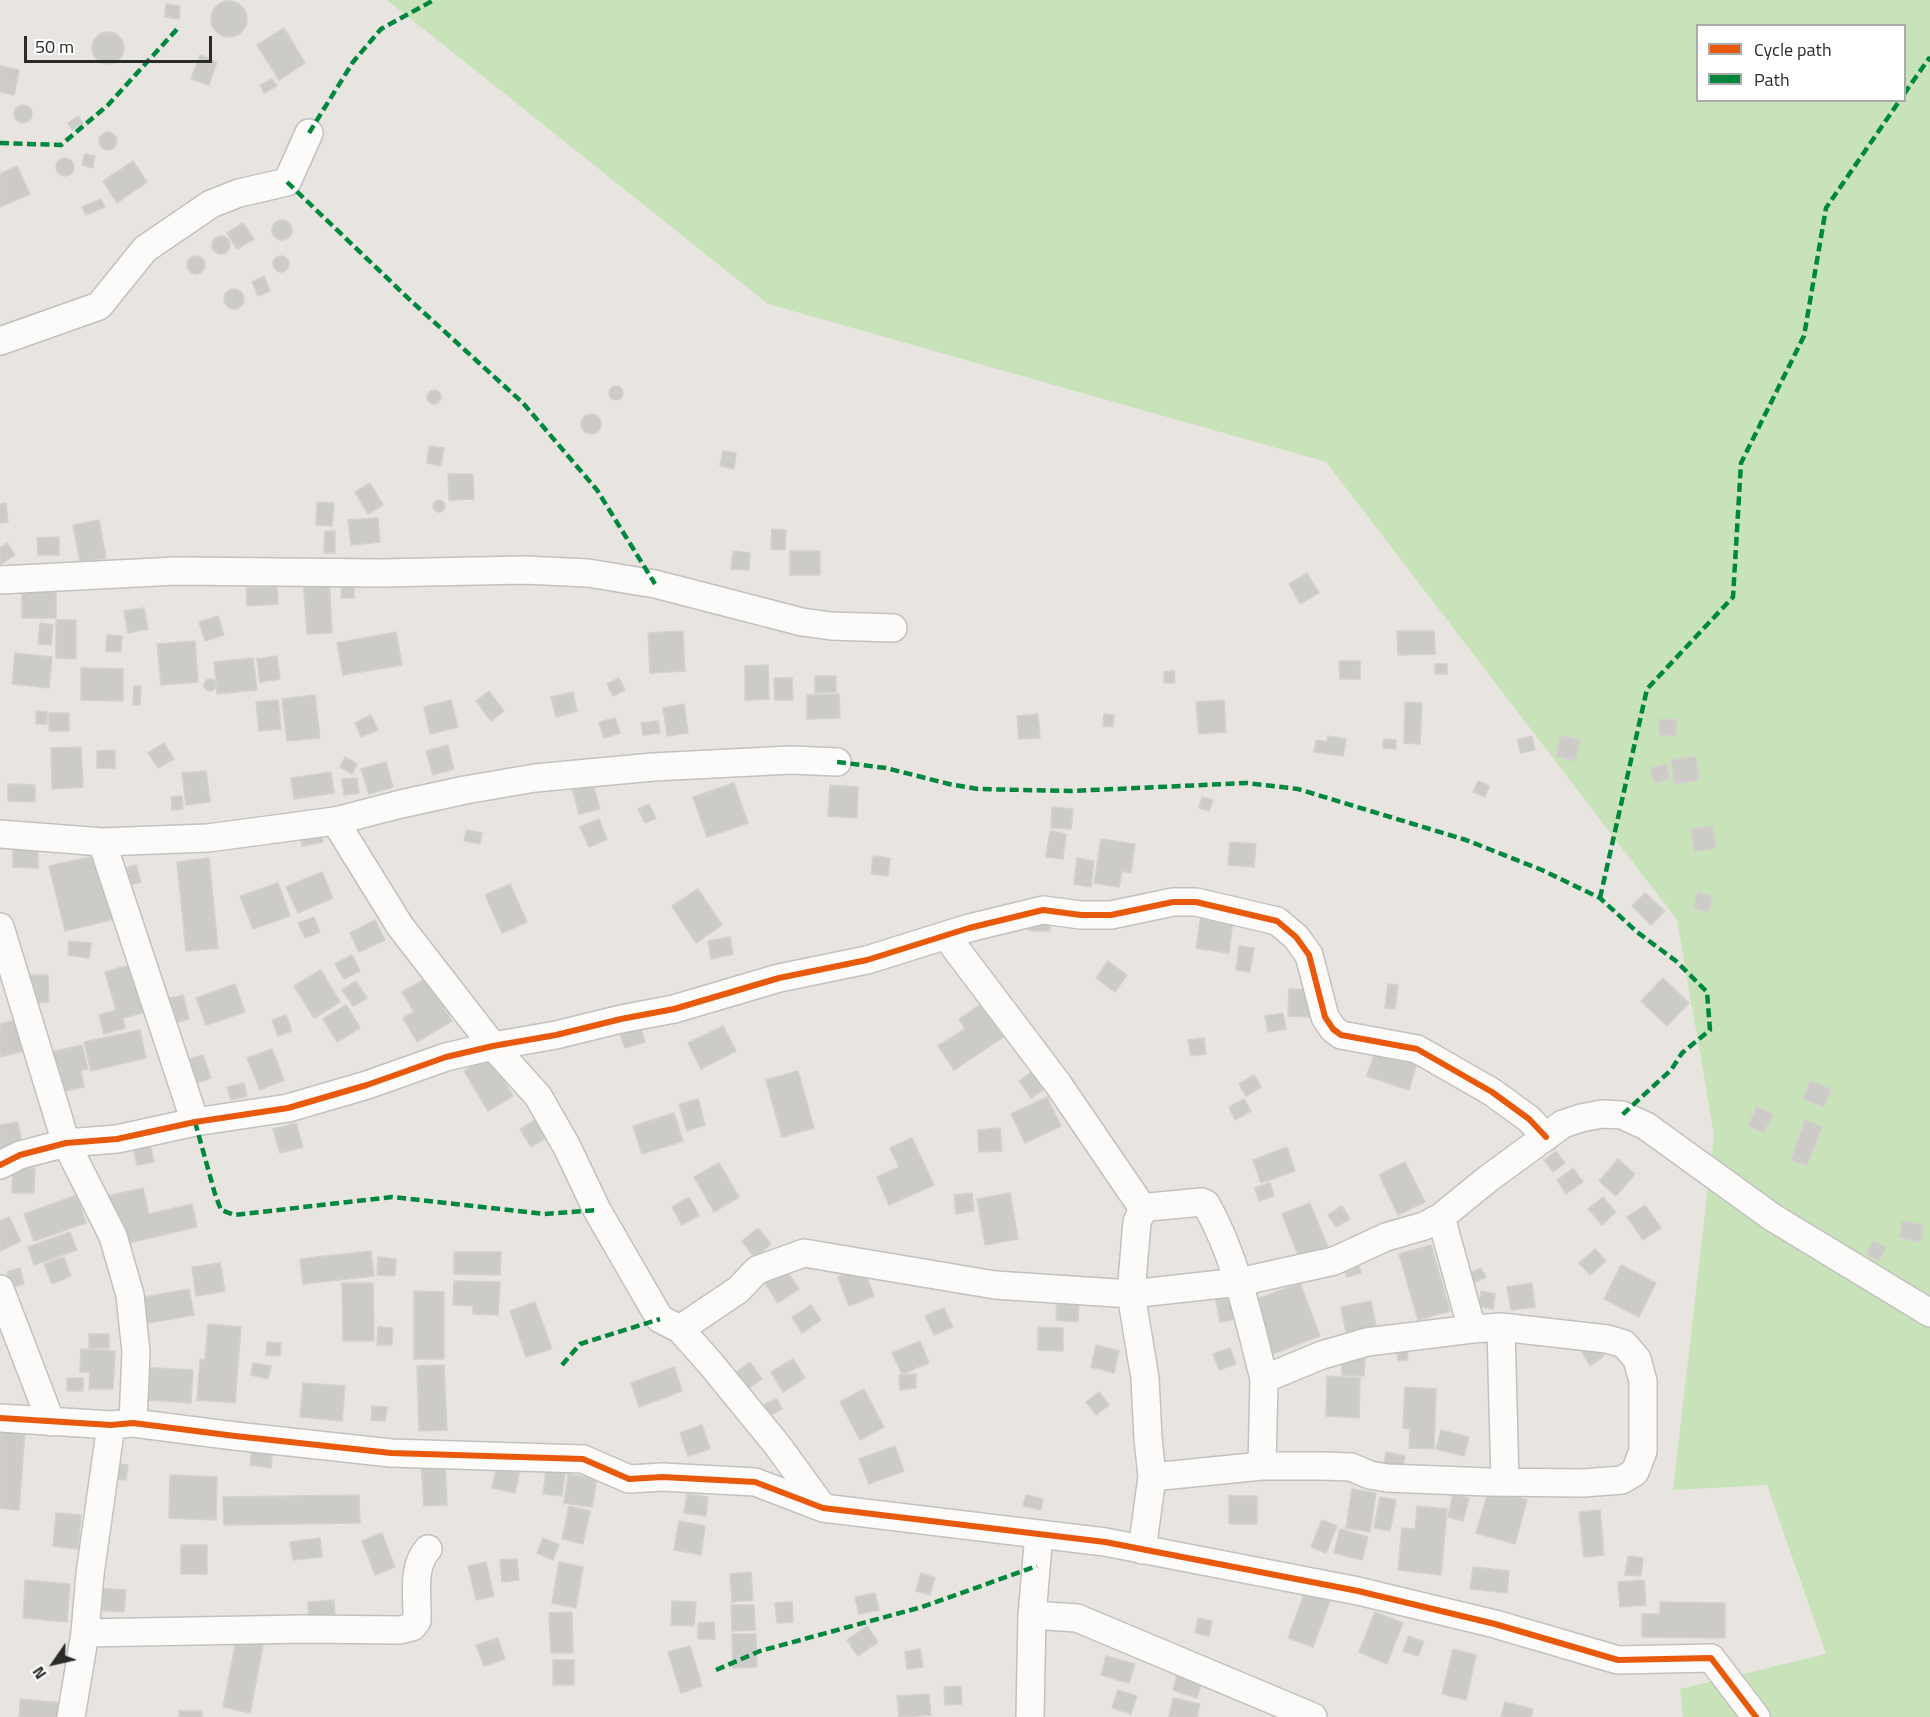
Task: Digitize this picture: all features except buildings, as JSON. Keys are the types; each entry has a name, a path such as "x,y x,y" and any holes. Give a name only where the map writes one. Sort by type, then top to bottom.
{"street":[{"path":"0,341 99,306 145,249 211,204 238,193 264,189 286,182 309,133"},
{"path":"0,580 176,571 381,573 524,570 588,573 655,584 802,622 831,626 893,628"},
{"path":"0,834 102,843 208,838 334,821 443,795 535,778 653,767 791,760 837,762"},
{"path":"334,821 400,926 493,1046 538,1096 567,1147 597,1210 660,1319 680,1329 711,1364 778,1446 822,1508"},
{"path":"102,843 195,1122"},
{"path":"0,1165 20,1155 66,1143 117,1139 195,1122 288,1108 367,1085 446,1057 674,1009 778,978 867,960 947,937 969,928 1043,910 1081,915 1111,915 1173,902 1196,902 1277,921 1296,937 1309,955 1325,1017 1333,1029 1341,1035 1417,1049 1492,1092 1529,1119 1546,1137"},
{"path":"0,927 66,1143 113,1236 130,1295 136,1352 90,1574 85,1633 71,1717"},
{"path":"947,937 1058,1084 1144,1210"},
{"path":"680,1329 738,1290 757,1270 804,1253 995,1285 1131,1294 1239,1282 1334,1261 1386,1237 1424,1226 1441,1217 1489,1178 1563,1124 1602,1114 1622,1115 1646,1126 1772,1217 1930,1313"},
{"path":"1142,1550 1152,1477 1145,1378 1131,1294 1137,1222 1140,1214 1149,1207 1202,1202 1206,1204 1230,1257 1239,1282 1264,1379 1262,1466"},
{"path":"1441,1217 1472,1329"},
{"path":"0,1289 51,1422"},
{"path":"1152,1477 1262,1466 1351,1467 1370,1475 1387,1478 1593,1482 1622,1480 1635,1472 1643,1451 1643,1381 1637,1359 1624,1344 1607,1339 1501,1328 1472,1329 1367,1342 1322,1355 1264,1379"},
{"path":"1501,1328 1505,1482"},
{"path":"0,1418 122,1424 391,1453 583,1459 629,1479 663,1477 755,1482 822,1508 1105,1542 1358,1591 1576,1646 1618,1660 1711,1658 1756,1717"},
{"path":"1030,1717 1032,1615 1039,1534"},
{"path":"85,1633 303,1629 400,1630 412,1627 417,1621 417,1579 423,1554 428,1549"},
{"path":"1032,1615 1077,1618 1313,1717"}],"green space":[{"path":"387,0 1930,0 1930,1717 1683,1717 1680,1689 1826,1654 1767,1485 1673,1490 1714,1135 1677,920 1326,462 768,304"}],"marked path":[{"path":"309,133 353,62 381,29 434,0"},
{"path":"0,143 61,145 108,105 179,27"},
{"path":"1906,91 1930,57"},
{"path":"1600,898 1647,689 1733,597 1741,463 1804,336 1826,208 1899,102"},
{"path":"287,182 410,300 523,403 597,490 655,584"},
{"path":"837,762 886,768 978,789 1071,791 1247,783 1298,789 1466,840 1542,870 1600,898 1637,932 1676,961 1707,992 1710,1030 1682,1053 1671,1070 1622,1115"},
{"path":"195,1122 221,1210 234,1215 392,1197 544,1214 597,1210"},
{"path":"562,1365 580,1344 660,1319"},
{"path":"716,1670 760,1651 922,1607 1037,1566"}],"cycle path":[{"path":"0,1165 20,1155 66,1143 117,1139 195,1122 288,1108 367,1085 446,1057 674,1009 779,978 867,960 969,928 1043,910 1081,915 1111,915 1173,902 1196,902 1277,921 1296,937 1309,955 1325,1017 1333,1029 1341,1035 1417,1049 1492,1092 1529,1119 1546,1137"},
{"path":"0,1418 111,1425 133,1423 391,1453 583,1459 629,1479 663,1477 755,1482 823,1508 1105,1542 1358,1591 1495,1624 1618,1660 1711,1658 1756,1717"}]}
